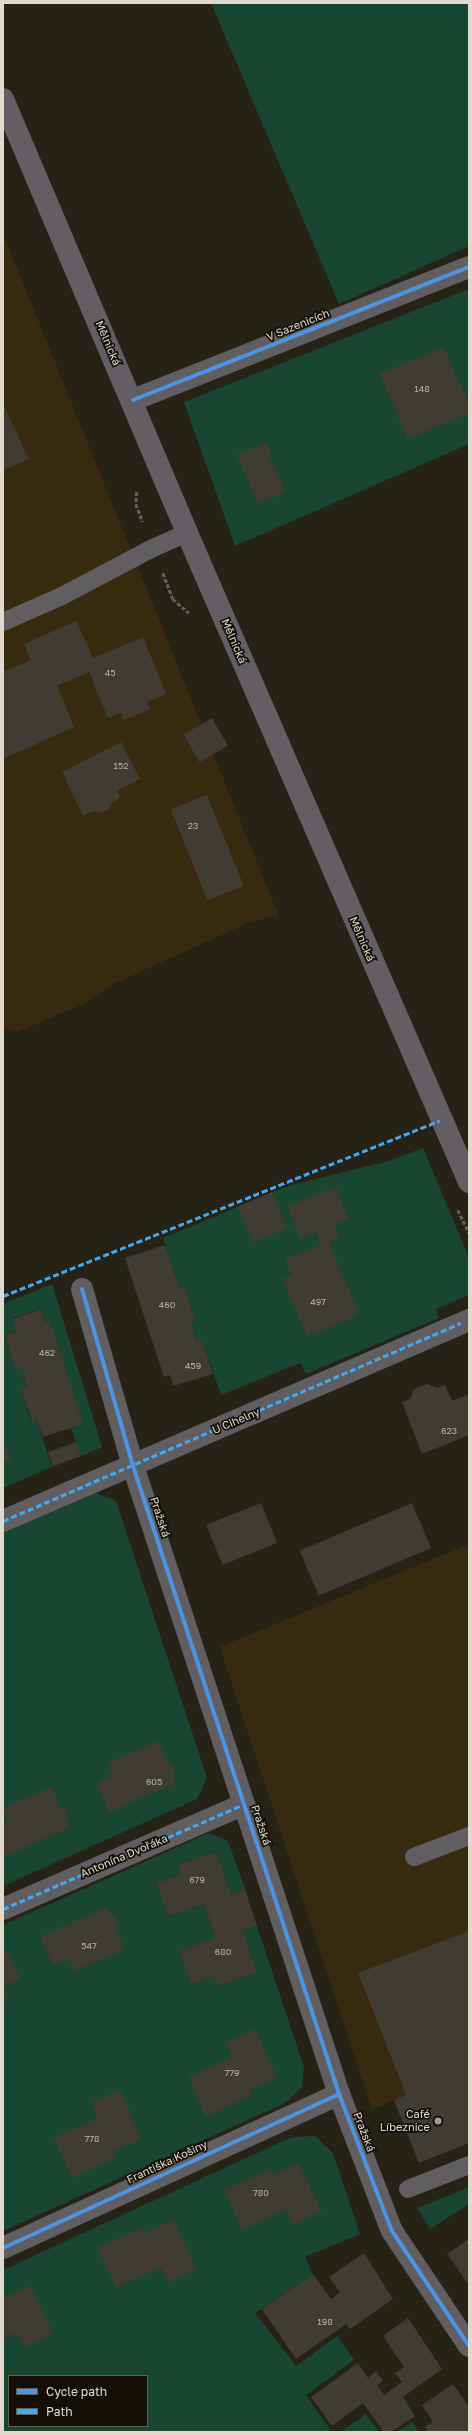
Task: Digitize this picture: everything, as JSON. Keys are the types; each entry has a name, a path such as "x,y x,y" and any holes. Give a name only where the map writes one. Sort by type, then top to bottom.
{"main road":[{"name":"Mělnická","path":"3,99 133,400 187,533 469,1182"}],"street":[{"name":"V Sazenicích","path":"133,400 469,267"},
{"name":"Pražská","path":"82,1289 133,1466 339,2094 392,2231 469,2346"},
{"name":"U Cihelny","path":"3,1521 469,1320"},
{"name":"Antonína Dvořáka","path":"3,1909 244,1804"},
{"name":"Františka Košiny","path":"3,2248 339,2094"}],"lane":[{"path":"3,622 60,597 153,548 187,533"},
{"path":"414,1857 469,1836"},
{"path":"408,2188 469,2165"}],"shaded area":[{"path":"3,233 280,919 275,916 248,923 109,986 88,1002 17,1032 3,1029"},
{"path":"469,1544 469,1931 358,1973 406,2095 372,2110 220,1647"}],"green space":[{"path":"211,3 469,3 469,246 339,304"},
{"path":"469,289 469,444 235,546 184,402"},
{"path":"423,1148 469,1258 469,1295 436,1309 439,1318 306,1374 300,1363 221,1395 202,1340 196,1341 191,1323 196,1321 185,1288 180,1289 163,1238 240,1206 253,1242 287,1228 272,1192 291,1185 389,1161"},
{"path":"52,1284 102,1447 81,1456 71,1428 82,1424 50,1321 45,1322 41,1309 12,1318 16,1332 5,1336 15,1369 21,1367 27,1386 21,1388 31,1421 37,1420 51,1465 65,1461 3,1488 3,1304"},
{"path":"96,1493 116,1501 207,1778 197,1799 3,1886 3,1533"},
{"path":"209,1833 228,1841 245,1889 231,1894 216,1852 178,1865 181,1875 156,1883 168,1916 204,1904 210,1921 215,1938 179,1951 191,1984 215,1976 219,1986 257,1973 243,1930 257,1926 304,2067 302,2087 285,2103 3,2231 3,1925"},
{"path":"315,2136 333,2153 360,2234 305,2257 313,2274 255,2313 296,2366 337,2336 354,2360 306,2395 332,2432 3,2432 3,2270 292,2137"},
{"path":"469,2187 469,2204 430,2229 417,2208"},
{"path":"366,2414 379,2432 340,2432"},
{"path":"413,2422 419,2432 396,2432"}],"building":[{"path":"444,347 469,405 469,413 408,439 380,374"},
{"path":"3,404 29,459 3,470"},
{"path":"266,442 271,454 269,455 286,492 258,504 237,455"},
{"path":"76,621 93,658 143,637 166,694 147,702 150,709 124,720 121,713 108,718 89,672 57,686 74,727 3,759 3,672 31,660 24,644"},
{"path":"212,718 228,746 199,762 183,734"},
{"path":"121,742 140,779 117,791 120,798 111,803 108,810 101,813 94,811 83,816 62,772"},
{"path":"207,795 244,886 208,900 171,810"},
{"path":"336,1187 349,1219 334,1225 339,1237 329,1242 359,1315 307,1336 283,1279 292,1276 285,1259 321,1245 316,1232 300,1239 287,1206"},
{"path":"272,1192 287,1228 253,1242 238,1206"},
{"path":"165,1245 180,1289 185,1288 196,1321 191,1323 196,1341 202,1340 213,1374 173,1386 170,1375 164,1377 125,1258"},
{"path":"41,1309 45,1322 50,1321 83,1424 43,1437 37,1420 32,1421 21,1388 27,1386 21,1367 15,1369 5,1335 16,1332 12,1319"},
{"path":"427,1384 437,1388 445,1385 452,1401 469,1394 469,1435 422,1454 402,1402 410,1399 414,1389"},
{"path":"3,1442 11,1460 3,1463"},
{"path":"76,1442 81,1456 53,1466 48,1452"},
{"path":"261,1503 277,1543 222,1565 206,1525"},
{"path":"412,1503 431,1548 319,1596 300,1551"},
{"path":"158,1741 167,1762 172,1764 176,1771 173,1777 176,1783 109,1812 97,1783 113,1776 108,1763"},
{"path":"52,1787 60,1807 66,1809 69,1828 3,1857 3,1823 8,1821 3,1808"},
{"path":"216,1852 231,1894 245,1889 257,1926 243,1930 257,1973 218,1986 215,1976 191,1984 179,1951 215,1938 210,1921 204,1904 168,1916 156,1883 181,1875 178,1865"},
{"path":"106,1907 109,1913 115,1915 118,1922 115,1928 125,1949 75,1971 69,1958 53,1965 40,1937"},
{"path":"469,1931 469,2143 419,2163 394,2100 406,2095 358,1973"},
{"path":"7,1951 20,1979 3,1987 3,1953"},
{"path":"3,1987 9,2000 3,2002"},
{"path":"255,2029 277,2078 249,2090 252,2096 206,2116 189,2077 232,2056 226,2042"},
{"path":"120,2090 142,2139 114,2152 117,2157 72,2178 54,2138 98,2118 92,2103"},
{"path":"299,2163 322,2212 293,2225 286,2210 242,2230 224,2190 271,2169 274,2174"},
{"path":"174,2220 196,2269 168,2282 161,2267 116,2287 98,2248 143,2227 145,2233"},
{"path":"469,2239 469,2285 447,2254"},
{"path":"364,2253 393,2299 350,2329 346,2324 296,2359 262,2309 313,2274 331,2299 340,2292 329,2277"},
{"path":"30,2286 53,2334 24,2347 17,2333 3,2339 3,2298"},
{"path":"408,2318 442,2369 403,2397 415,2416 391,2432 384,2432 363,2403 332,2426 311,2397 358,2363 368,2378 376,2371 383,2381 377,2385 384,2395 402,2382 395,2373 404,2367 383,2336"},
{"path":"453,2384 469,2407 469,2432 428,2432 425,2427 433,2422 422,2405"}],"marked path":[{"path":"3,1296 440,1120"},
{"path":"3,1521 461,1323"},
{"path":"3,1909 244,1804"}],"cycle path":[{"path":"133,400 469,267"},
{"path":"82,1289 133,1466 339,2094 392,2231 469,2346"},
{"path":"3,2248 339,2094"}],"place":[{"name":"Café Líbeznice","path":"438,2121"}]}
